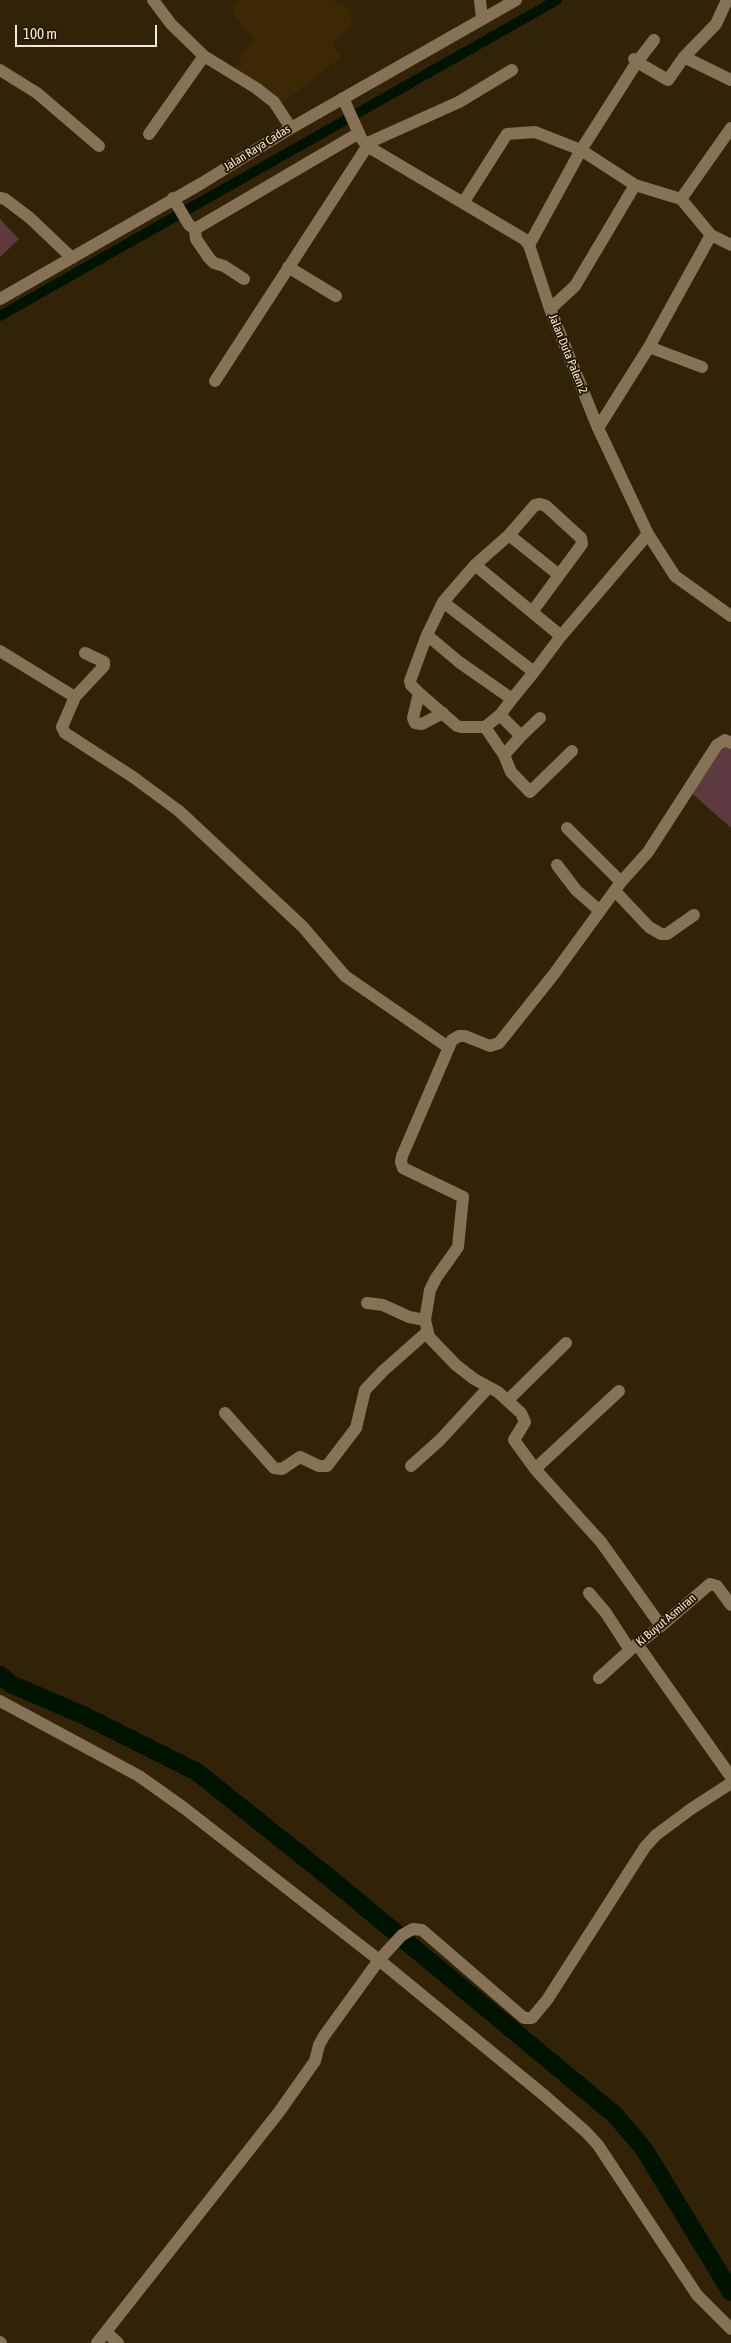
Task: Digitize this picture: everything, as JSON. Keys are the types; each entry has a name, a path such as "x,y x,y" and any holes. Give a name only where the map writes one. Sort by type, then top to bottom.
{"street":[{"path":"154,0 171,24 204,56 274,102 291,128"},
{"path":"480,0 482,19"},
{"name":"Jalan Raya Cadas","path":"0,298 175,201 291,128 344,101 516,0"},
{"path":"636,60 668,80 684,57 716,24 727,0"},
{"path":"344,101 361,136 463,203 524,239 529,245 581,150 636,60 654,40"},
{"path":"149,134 204,56"},
{"path":"684,57 731,80"},
{"path":"0,70 37,93 99,146"},
{"path":"192,227 361,136 378,136 459,102 512,70"},
{"path":"681,199 731,128"},
{"path":"463,203 507,134 535,132 581,150 635,186 681,199 711,235 731,245"},
{"path":"215,381 288,267 361,136"},
{"path":"550,309 575,286 635,186"},
{"path":"0,198 30,218 72,258"},
{"path":"175,201 192,227 196,239 214,263 224,266 244,279"},
{"path":"598,428 649,346 711,235"},
{"name":"Jalan Duta Palem 2","path":"529,245 550,309 598,428 648,534 675,576 731,616"},
{"path":"288,267 336,296"},
{"path":"649,346 702,367"},
{"path":"532,612 580,548 582,539 546,506 535,505 509,535 475,565 443,602 427,635 410,681 411,685 457,726 485,727 500,714 561,636 648,534"},
{"path":"509,535 559,576"},
{"path":"475,565 561,636"},
{"path":"443,602 534,672"},
{"path":"427,635 459,662 512,699"},
{"path":"0,651 76,697"},
{"path":"85,653 104,662 104,666 76,697 62,727 65,733 133,777 179,811 303,927 345,976 448,1047"},
{"path":"419,693 413,718 415,723 422,724 442,713"},
{"path":"500,714 521,736"},
{"path":"504,755 540,718"},
{"path":"485,727 504,755 511,772 530,792 572,751"},
{"path":"662,1626 600,1542 535,1469 514,1440 524,1426 524,1417 508,1400 456,1365 430,1340 426,1326 432,1285 458,1247 463,1197 419,1178 403,1168 401,1162 452,1040 459,1036 472,1038 490,1046 499,1043 554,974 600,910 648,852 717,745 725,740 731,743"},
{"path":"567,828 618,887 649,927 661,934 667,934 694,914"},
{"path":"557,865 576,890 600,910"},
{"path":"367,1303 383,1305 416,1319 426,1326"},
{"path":"225,1413 274,1468 282,1470 300,1457 319,1466 327,1466 356,1428 365,1390 426,1326"},
{"path":"508,1400 566,1343"},
{"path":"411,1466 440,1440 489,1387"},
{"path":"535,1469 619,1391"},
{"name":"Ki Buyut Asmiran","path":"589,1593 634,1647 662,1626 710,1584 717,1586 731,1605"},
{"path":"599,1678 634,1647 731,1778"},
{"path":"0,1701 139,1776 184,1808 382,1957 586,2132 598,2145 697,2295 731,2329"},
{"path":"97,2343 107,2333 279,2112 315,2061 319,2045 324,2036 382,1957 402,1935 413,1929 422,1930 524,2018 532,2018 547,2000 645,1847 656,1835 731,1783"},
{"path":"107,2333 118,2343"}],"shaded area":[{"path":"240,0 332,0 352,9 351,24 332,44 341,57 280,105 233,71 254,38 232,13"},
{"path":"0,219 19,239 0,257"},
{"path":"731,739 731,828 688,790"}],"waterway":[{"path":"0,316 557,0"},
{"path":"0,1675 11,1684 85,1716 197,1772 331,1879 615,2115 644,2149 731,2292"}]}
